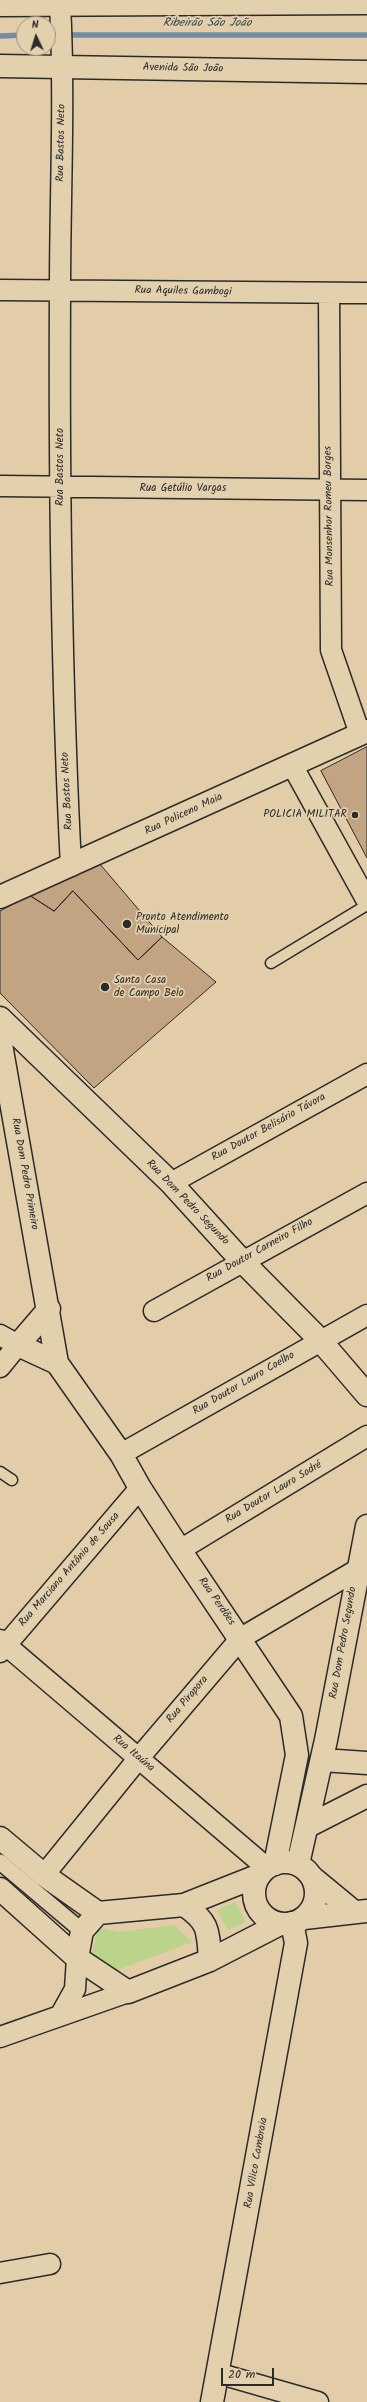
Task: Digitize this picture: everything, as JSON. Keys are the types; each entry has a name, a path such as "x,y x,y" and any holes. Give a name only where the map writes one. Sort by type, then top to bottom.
{"street":[{"path":"0,5 367,3"},
{"name":"Rua Bastos Neto","path":"60,4 62,58 60,291 61,488 64,712 71,866"},
{"name":"Avenida São João","path":"0,66 62,58 367,72"},
{"name":"Rua Aquiles Gambogi","path":"0,290 367,293"},
{"name":"Rua Monsenhor Romeu Borges","path":"329,293 331,650 363,733"},
{"name":"Rua Getúlio Vargas","path":"0,486 61,488 367,490"},
{"name":"Rua Policeno Maia","path":"0,897 363,733"},
{"path":"292,765 367,901"},
{"name":"Rua Dom Pedro Segundo","path":"0,1018 171,1183 242,1261 320,1340 367,1395"},
{"path":"2,1049 17,1061 35,1052"},
{"name":"Rua Dom Pedro Primeiro","path":"2,1049 49,1309 57,1362"},
{"name":"Rua Doutor Belisário Távora","path":"171,1183 367,1074"},
{"name":"Rua Doutor Carneiro Filho","path":"154,1311 367,1193"},
{"path":"0,1367 9,1340 49,1309"},
{"name":"Rua Doutor Lauro Coelho","path":"121,1454 320,1340 367,1315"},
{"path":"9,1340 57,1362"},
{"name":"Rua Perdões","path":"57,1362 121,1454 140,1488 180,1550 241,1638 291,1716 297,1755 267,1869"},
{"name":"Rua Doutor Lauro Sodré","path":"180,1550 367,1436"},
{"name":"Rua Marciano Antônio de Sousa","path":"2,1646 140,1488"},
{"name":"Rua Dom Pedro Segundo","path":"298,1864 308,1826 362,1566 367,1526"},
{"name":"Rua Pirapora","path":"44,1875 138,1759 241,1638 362,1566"},
{"name":"Rua Itaúna","path":"2,1646 267,1869"},
{"path":"322,1760 367,1763"},
{"path":"308,1826 367,1796"},
{"path":"0,1838 44,1875 98,1913 184,1905 267,1869 287,1862 298,1864 308,1871 314,1880 317,1890 316,1900 312,1910 292,1922 210,1960 128,1992 0,2037"},
{"path":"0,1862 82,1931"},
{"path":"267,1869 255,1884 256,1905 270,1920 292,1922 361,1912"},
{"path":"314,1880 361,1912"},
{"path":"0,1889 78,1958 128,1992"},
{"path":"184,1905 200,1916 208,1933 210,1960"},
{"path":"60,2016 75,1989 82,1931 98,1913"},
{"name":"Rua Vilico Cambraia","path":"212,2402 240,2256 296,1942 292,1922"},
{"path":"0,2273 50,2264"},
{"path":"217,2373 318,2402"}],"lane":[{"path":"271,963 367,905"},
{"path":"0,1472 12,1480"}],"green space":[{"path":"235,1902 246,1922 228,1930 217,1910"},
{"path":"174,1925 192,1942 112,1972 92,1953 97,1930 104,1929 119,1932"}],"building":[{"name":"POLICIA MILITAR","path":"367,747 367,858 321,771"},
{"name":"Pronto Atendimento Municipal","path":"99,863 162,937 138,960 73,891 54,911 29,895"},
{"name":"Santa Casa de Campo Belo","path":"73,891 138,960 162,937 216,982 94,1088 0,993 0,911 29,895 54,911"}],"waterway":[{"name":"Ribeirão São João","path":"0,36 16,35"},
{"name":"Ribeirão São João","path":"56,35 367,35"}],"place":[{"name":"POLICIA MILITAR","path":"355,815"},
{"name":"Pronto Atendimento Municipal","path":"127,924"},
{"name":"Santa Casa de Campo Belo","path":"105,987"}]}
